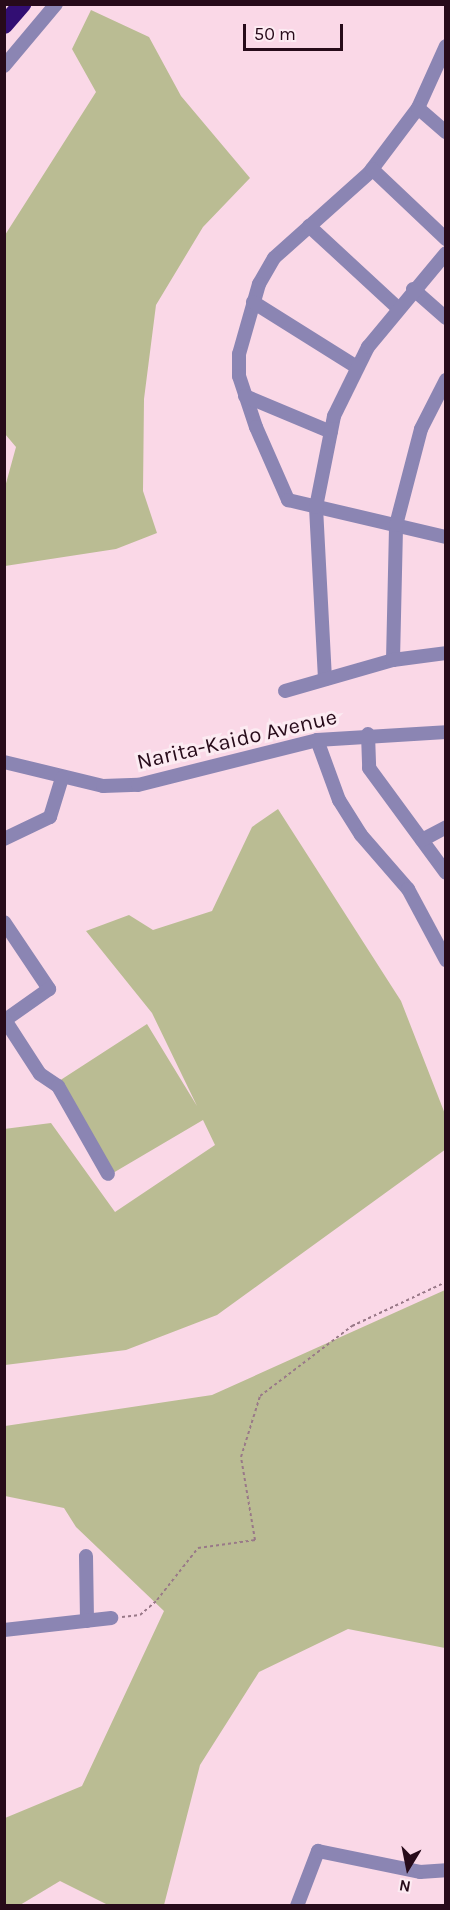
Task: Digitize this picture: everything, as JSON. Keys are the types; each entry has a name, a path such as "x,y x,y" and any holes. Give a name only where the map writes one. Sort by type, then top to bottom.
{"highway":[{"path":"4,25 22,4"}],"street":[{"path":"4,66 56,4"},
{"path":"446,46 418,108 372,169 274,258 253,302 239,354 245,396 288,500 446,537"},
{"path":"418,108 446,132"},
{"path":"372,169 446,239"},
{"path":"309,226 398,308"},
{"path":"325,679 316,507 331,432 355,366 413,289 446,253"},
{"path":"413,289 446,318"},
{"path":"253,302 355,366"},
{"path":"393,660 396,525 421,429 446,380"},
{"path":"245,396 331,432"},
{"path":"285,691 393,660 446,654"},
{"name":"Narita-Kaido Avenue","path":"4,762 62,778 138,785 317,740 368,734 446,732"},
{"path":"368,734 369,768 446,873"},
{"path":"317,740 339,800 361,835 408,889 446,960"},
{"path":"4,839 50,817 62,778"},
{"path":"422,840 446,827"},
{"path":"4,922 49,989 5,1020 40,1074 58,1086 108,1174"},
{"path":"86,1556 87,1621"},
{"path":"4,1630 111,1618"},
{"path":"297,1905 318,1851 420,1872 446,1870"}],"path":[{"path":"111,1618 140,1615 198,1548 255,1540 241,1457 260,1396 352,1326 446,1282"}],"green space":[{"path":"91,10 149,37 181,96 250,178 203,227 156,305 144,399 143,491 157,533 116,549 5,566 5,487 16,447 5,434 5,235 96,92 72,49"},
{"path":"278,809 401,1001 445,1114 446,1149 217,1315 126,1350 5,1365 4,1129 51,1123 115,1212 215,1145 203,1120 113,1173 59,1081 147,1024 197,1106 152,1013 86,931 129,915 153,930 212,911 252,827"},
{"path":"445,1290 445,1648 348,1629 259,1672 200,1765 164,1905 108,1905 60,1881 20,1905 5,1905 5,1818 82,1786 164,1611 76,1527 64,1508 5,1496 5,1426 212,1395"}]}
